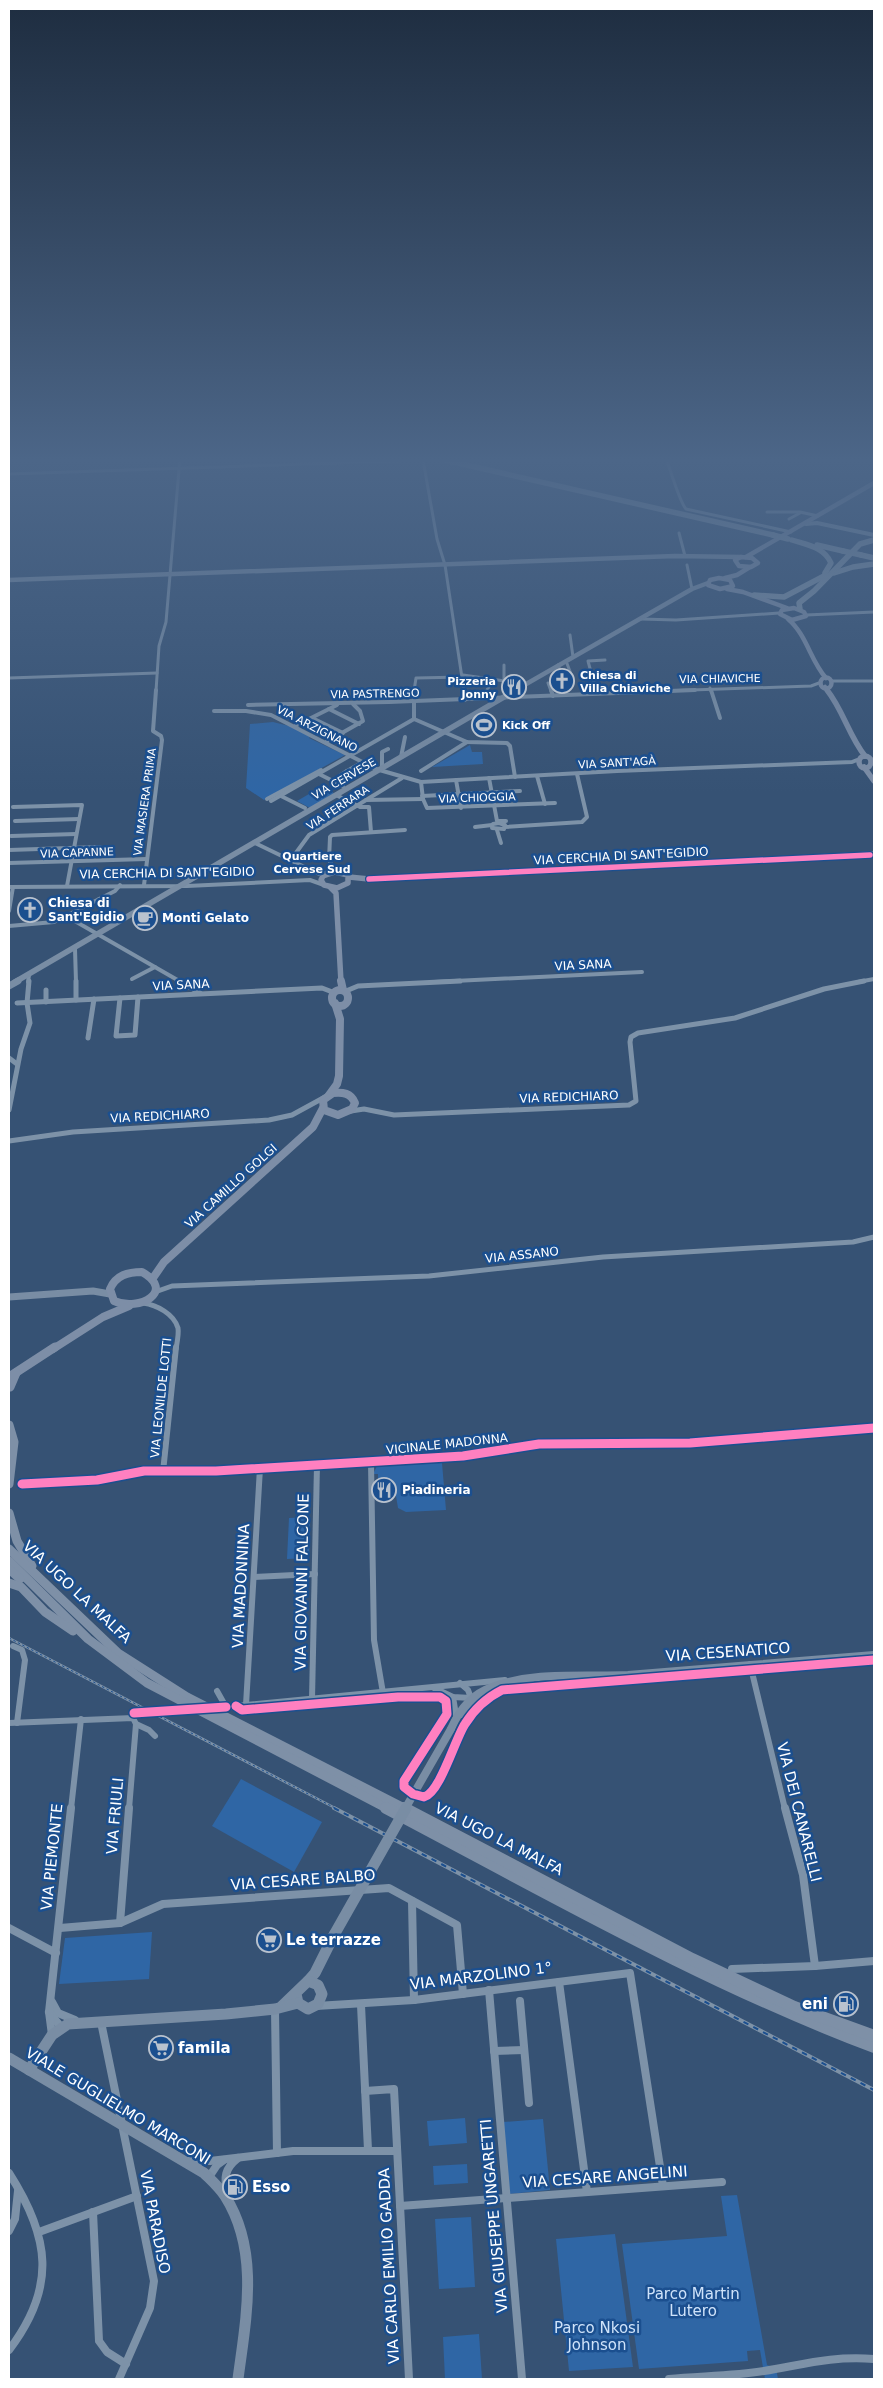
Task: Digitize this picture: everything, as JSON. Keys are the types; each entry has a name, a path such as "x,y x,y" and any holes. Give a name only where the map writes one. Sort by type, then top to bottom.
{"highway":[{"path":"819,579 829,569"},
{"path":"803,612 799,603 814,591 834,569"},
{"path":"754,596 775,599 792,596 819,579 845,569"},
{"path":"789,608 794,606 792,596"},
{"path":"9,1425 14,1442 9,1484"},
{"path":"9,1513 12,1532 20,1548 28,1561 58,1597"},
{"name":"VIA UGO LA MALFA","path":"9,1549 118,1653 187,1697 692,1958 794,2007 874,2036"},
{"name":"VIA UGO LA MALFA","path":"9,1561 65,1619 88,1639 147,1683 674,1959 803,2020 874,2047"},
{"path":"9,1569 65,1619"},
{"path":"9,1584 20,1587 45,1612 88,1639"}],"main road":[{"path":"9,580 309,569"},
{"path":"727,589 733,584 742,569"},
{"path":"746,569 738,574 712,579 708,583 714,588 743,592 803,612 798,627"},
{"path":"722,578 743,592"},
{"name":"VIA CERVESE","path":"9,986 558,665 693,588 708,583"},
{"name":"VIA CERVESE","path":"693,588 714,588"},
{"path":"775,604 781,613 798,627 873,778"},
{"path":"781,613 789,608"},
{"path":"788,619 800,619"},
{"name":"VIA CERCHIA DI SANT'EGIDIO","path":"346,880 873,854"},
{"path":"323,881 331,869 346,880"},
{"path":"323,881 346,880"},
{"path":"340,1019 335,1003 340,990 336,894 346,880"},
{"path":"323,881 336,894"},
{"path":"339,1076 354,1106 346,1113 330,1114 322,1107 337,1084 339,1076 340,1019 348,996 340,990"},
{"path":"335,1003 340,1006 345,1004"},
{"path":"328,1096 341,1093 351,1097"},
{"name":"VIA CAMILLO GOLGI","path":"313,1127 322,1107"},
{"name":"VIA CAMILLO GOLGI","path":"142,1272 164,1262 313,1127 322,1121 346,1113"},
{"name":"VIA CAMILLO GOLGI","path":"154,1281 164,1262"},
{"path":"9,1297 92,1291 111,1284 122,1275 142,1272 154,1281 154,1294 142,1303 111,1313 9,1377"},
{"path":"111,1284 111,1313"},
{"path":"92,1291 112,1297 129,1306"},
{"path":"9,1397 13,1378 20,1370"},
{"name":"VIA CESENATICO","path":"515,1682 564,1681 584,1676 874,1655"},
{"path":"471,1698 477,1698 515,1682"},
{"path":"28,2070 50,2038 61,2028 83,2022 179,2018 278,2008 297,1998 300,1986 308,1981 322,1961 334,1935 458,1716 471,1698 485,1689 515,1682"},
{"path":"458,1716 491,1691"},
{"path":"297,1998 304,2008 319,1997 322,1961"},
{"path":"308,1981 315,1983 319,1997"},
{"name":"VIALE GUGLIELMO MARCONI","path":"9,2058 209,2177 231,2203 244,2238 249,2281 238,2379"}],"street":[{"name":"VIA MASIERA PRIMA","path":"144,884 162,740 161,736 153,731 159,646 166,622 170,569"},
{"path":"446,569 463,676 465,700"},
{"path":"688,569 693,588"},
{"path":"803,612 874,612"},
{"path":"641,619 676,620 781,613"},
{"path":"570,635 573,657"},
{"path":"598,693 588,661 605,660"},
{"path":"566,661 571,674"},
{"path":"504,665 504,681"},
{"path":"558,665 562,676"},
{"path":"9,678 157,673"},
{"path":"592,676 603,675"},
{"path":"414,719 416,678 463,676 526,684"},
{"path":"487,690 493,680"},
{"name":"VIA CHIAVICHE","path":"502,699 710,688 811,686 826,683 874,681"},
{"path":"548,684 553,696"},
{"path":"710,688 720,718"},
{"name":"VIA PASTRENGO","path":"248,705 502,699"},
{"path":"295,726 338,704"},
{"path":"326,742 359,724 364,718 352,704"},
{"path":"329,709 359,724"},
{"name":"VIA ARZIGNANO","path":"214,711 246,711 266,714 295,726 350,756 380,769"},
{"path":"312,718 343,733"},
{"path":"414,719 467,742 507,743 510,746 515,777"},
{"path":"269,800 315,772 350,756 414,719"},
{"path":"401,757 405,737"},
{"path":"421,771 467,742"},
{"path":"380,769 382,752 388,750"},
{"path":"347,772 363,762"},
{"name":"VIA SANT'AGÀ","path":"380,769 402,778 421,782 865,762"},
{"path":"279,794 319,774 326,768"},
{"path":"319,774 343,786"},
{"path":"476,827 490,826 502,828 582,822 587,817 577,774"},
{"path":"537,776 545,804"},
{"name":"VIA FERRARA","path":"290,861 309,835 402,778"},
{"path":"489,778 497,822 502,828 501,842"},
{"path":"456,780 461,808"},
{"name":"VIA CHIOGGIA","path":"421,782 423,798 427,808 494,807 556,803"},
{"path":"364,800 520,791"},
{"path":"279,794 306,808"},
{"path":"336,795 357,805 369,807 371,832"},
{"path":"13,807 82,805 67,886"},
{"path":"15,821 79,819"},
{"path":"490,826 497,822"},
{"path":"331,869 329,860 330,836 404,830"},
{"path":"11,836 76,834"},
{"path":"255,843 323,881"},
{"path":"9,850 100,847"},
{"name":"VIA CAPANNE","path":"9,863 146,859"},
{"name":"VIA CERCHIA DI SANT'EGIDIO","path":"11,887 144,884 182,886 323,881"},
{"path":"9,926 45,924 66,916 115,891 120,885"},
{"path":"9,911 11,887"},
{"path":"99,899 108,905"},
{"path":"66,916 201,993"},
{"path":"75,949 76,1000"},
{"path":"132,979 155,967"},
{"name":"VIA SANA","path":"18,1003 322,988 340,990 358,986 642,972"},
{"path":"9,1110 17,1064 30,1023 27,1003 28,975"},
{"name":"VIA REDICHIARO","path":"346,1113 368,1109 394,1114 629,1104 636,1101 630,1042 631,1037 638,1033 736,1018 824,990 874,979"},
{"path":"46,990 46,1002"},
{"path":"120,998 116,1036 135,1035 138,997"},
{"path":"88,1038 94,999"},
{"path":"9,1058 17,1064"},
{"name":"VIA REDICHIARO","path":"9,1141 73,1132 269,1120 292,1115 328,1096"},
{"name":"VIA REDICHIARO","path":"351,1097 368,1109"},
{"path":"310,1104 322,1107"},
{"name":"VIA ASSANO","path":"154,1281 172,1286 429,1276 603,1257 853,1242 874,1237"},
{"name":"VIA ASSANO","path":"154,1294 172,1286"},
{"name":"VIA LEONILDE LOTTI","path":"154,1294 157,1306 171,1316 178,1328 163,1472"},
{"path":"142,1303 157,1306"},
{"name":"VICINALE MADONNA","path":"22,1484 98,1480 136,1472 371,1463 463,1456 538,1444 690,1442 874,1428"},
{"path":"371,1463 374,1640 383,1693"},
{"name":"VIA GIOVANNI FALCONE","path":"312,1699 317,1465"},
{"name":"VIA MADONNINA","path":"246,1705 260,1468"},
{"path":"254,1577 315,1574"},
{"path":"13,1646 22,1650 25,1660 17,1723"},
{"name":"VIA DEI CANARELLI","path":"750,1664 767,1740 803,1875 815,1966"},
{"name":"VIA CESENATICO","path":"217,1691 226,1708 434,1688 460,1683 515,1682"},
{"path":"434,1688 453,1697 471,1698 468,1690 460,1683"},
{"path":"453,1697 458,1716"},
{"path":"9,1723 130,1716 136,1724 149,1730 155,1736"},
{"name":"VIA PIEMONTE","path":"50,2038 49,2012 60,1928 81,1719"},
{"name":"VIA FRIULI","path":"120,1923 136,1724"},
{"name":"VIA CESARE BALBO","path":"60,1928 120,1923 163,1904 389,1888 457,1925 463,1994"},
{"path":"412,1901 414,2000"},
{"path":"9,1928 56,1953"},
{"path":"732,1969 815,1966 874,1961"},
{"name":"VIA MARZOLINO 1°","path":"319,1997 334,2005 361,2005 630,1973 663,2186"},
{"path":"560,1982 587,2192"},
{"name":"VIA GIUSEPPE UNGARETTI","path":"489,1990 522,2379"},
{"path":"51,1999 58,2013 71,2020 83,2022"},
{"path":"520,2001 529,2103"},
{"path":"361,2005 368,2150"},
{"path":"277,2153 278,2008"},
{"path":"49,2012 61,2028"},
{"path":"101,2022 122,2124"},
{"path":"494,2051 524,2050"},
{"name":"VIA CARLO EMILIO GADDA","path":"365,2091 394,2090 409,2379"},
{"name":"VIA PARADISO","path":"119,2379 150,2308 154,2290 122,2124"},
{"path":"184,2161 277,2153 397,2151"},
{"path":"231,2203 224,2175 230,2164 241,2156"},
{"path":"209,2177 217,2165 224,2159"},
{"path":"9,2174 39,2232 44,2260 41,2287 34,2315 23,2335 9,2350"},
{"name":"VIA CESARE ANGELINI","path":"400,2206 722,2182"},
{"path":"9,2231 15,2219 18,2190"},
{"path":"39,2232 137,2196"},
{"path":"93,2212 100,2341 107,2352 126,2364"},
{"path":"669,2379 764,2370 822,2359 846,2357 874,2359"}],"green space":[{"path":"273,722 293,727 311,736 309,738 345,755 264,800 246,788 250,724"},
{"path":"470,745 472,752 482,752 483,764 432,767"},
{"path":"321,787 334,793 310,808 297,801"},
{"path":"442,1463 446,1510 406,1512 398,1508 396,1496 378,1496 378,1474 373,1474 377,1466"},
{"path":"310,1517 309,1558 287,1559 289,1518"},
{"path":"241,1779 322,1822 294,1872 212,1826"},
{"path":"152,1932 149,1979 59,1984 65,1938"},
{"path":"465,2118 467,2143 429,2146 427,2121"},
{"path":"543,2119 550,2190 509,2194 503,2122"},
{"path":"467,2164 468,2183 434,2185 433,2166"},
{"name":"Parco Martin Lutero","path":"737,2195 767,2365 776,2368 778,2379 765,2379 760,2350 747,2351 748,2361 639,2369 622,2244 727,2236 721,2196"},
{"path":"471,2217 475,2287 439,2289 435,2219"},
{"name":"Parco Nkosi Johnson","path":"615,2234 633,2367 569,2371 556,2239"},
{"path":"479,2334 482,2379 445,2379 443,2337"}],"railway":[{"path":"9,1638 337,1809"},
{"path":"334,1808 874,2090"}],"cycle path":[{"path":"369,879 870,855"},
{"path":"22,1484 97,1480 144,1471 216,1471 463,1456 539,1444 690,1443 874,1428"},
{"path":"236,1706 242,1710 398,1697 440,1697 446,1701 447,1714 404,1781 404,1787 410,1792 424,1797 431,1794 435,1789 453,1747 472,1713 481,1703 502,1690 874,1660"},
{"path":"134,1713 226,1707"}],"place":[{"name":"Chiesa di Villa Chiaviche","path":"562,681"},
{"name":"Pizzeria Jonny","path":"514,687"},
{"name":"Kick Off","path":"484,725"},
{"name":"Chiesa di Sant'Egidio","path":"30,910"},
{"name":"Monti Gelato","path":"145,918"},
{"name":"Piadineria","path":"384,1490"},
{"name":"Le terrazze","path":"269,1940"},
{"name":"eni","path":"846,2004"},
{"name":"famila","path":"161,2048"},
{"name":"Esso","path":"235,2187"}],"district":[{"name":"Quartiere Cervese Sud","path":"312,862"}]}
